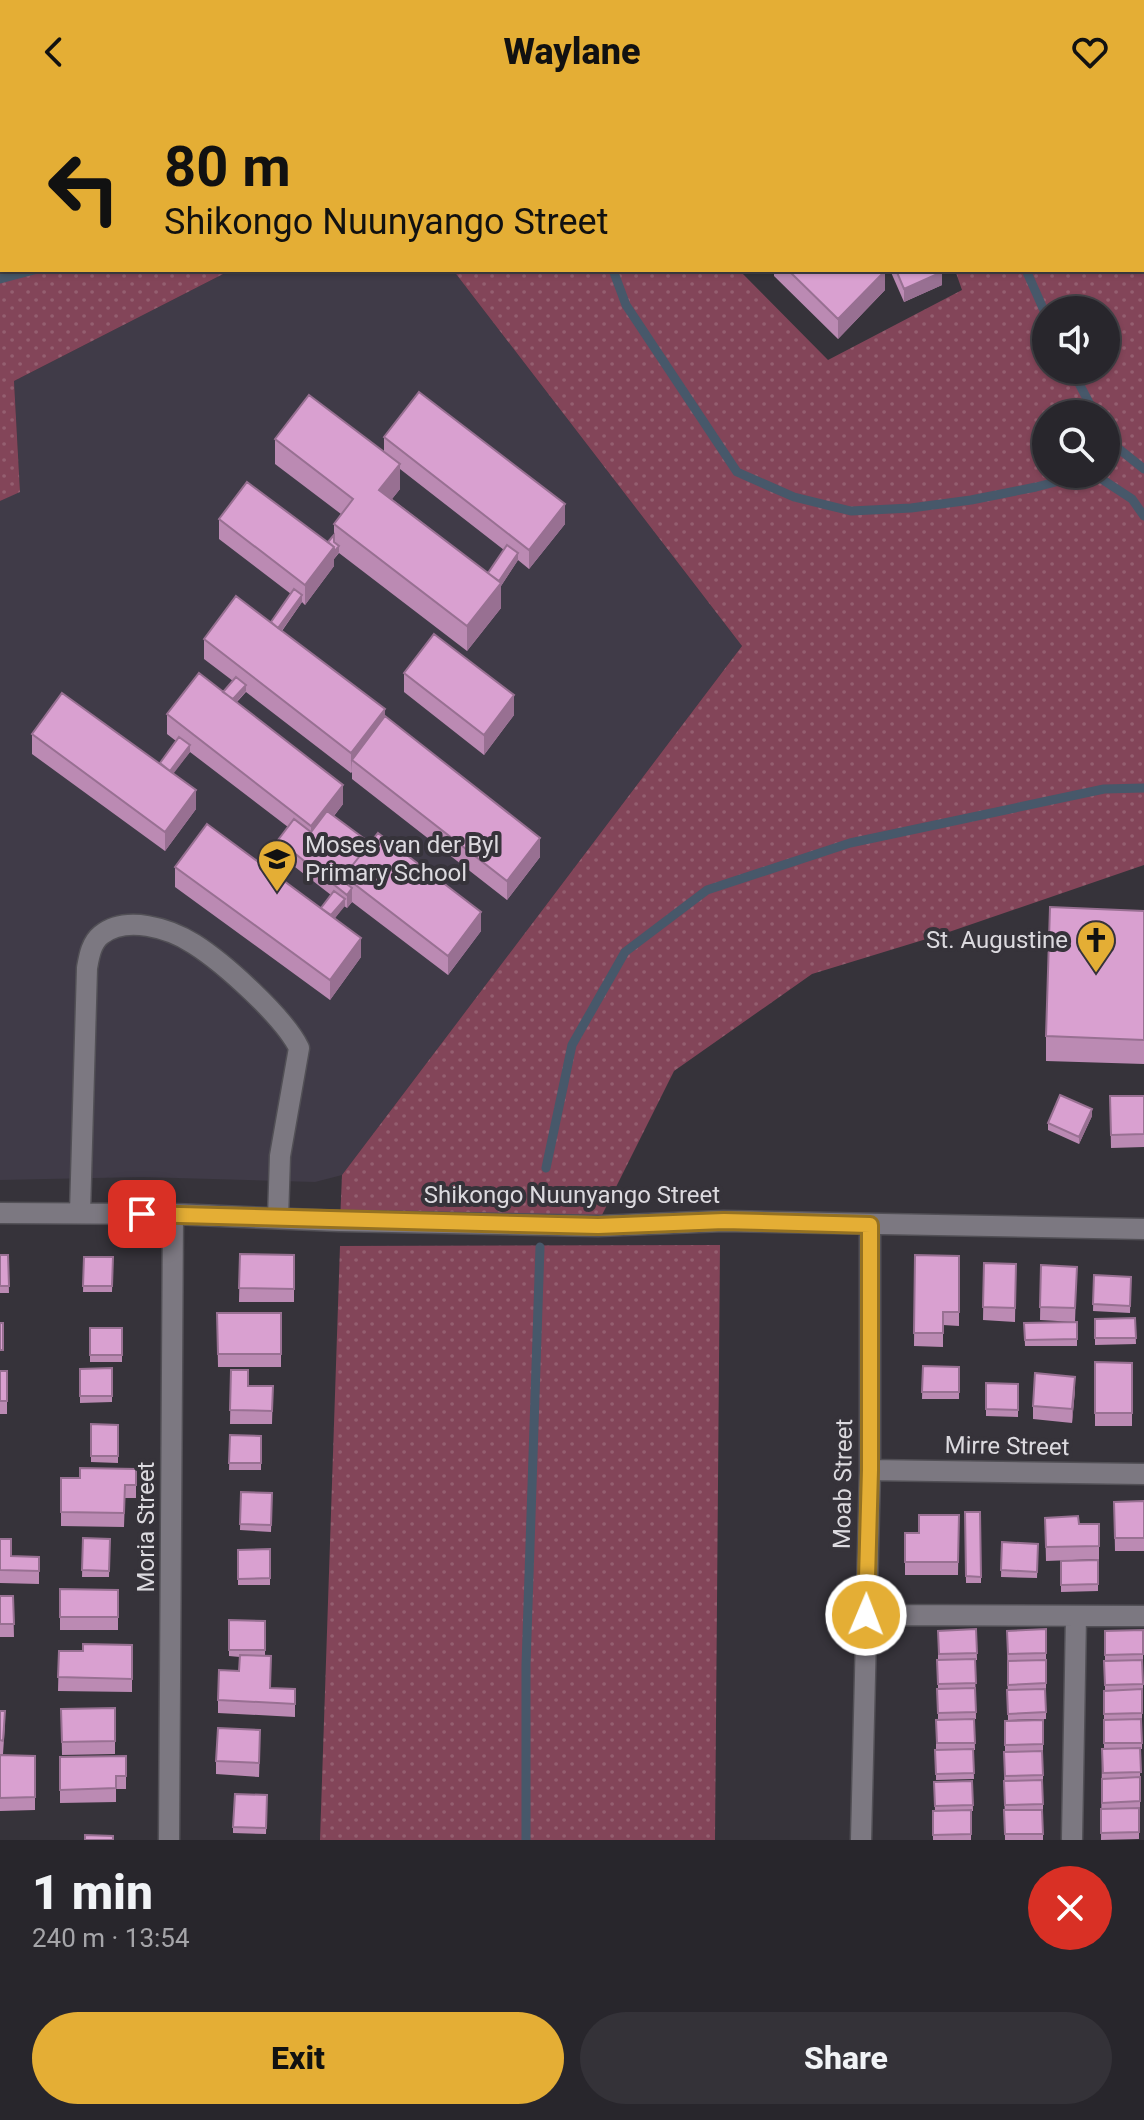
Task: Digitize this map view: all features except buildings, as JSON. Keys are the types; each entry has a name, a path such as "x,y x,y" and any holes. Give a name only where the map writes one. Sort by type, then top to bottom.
{"street":[{"path":"80,1213 90,951 99,936 118,926 140,925 192,943 216,960 266,1007 299,1048 280,1156 278,1218"},
{"name":"Shikongo Nuunyango Street","path":"0,1213 173,1214 598,1226 724,1221 1144,1229"},
{"name":"Moria Street","path":"169,1840 173,1214"},
{"name":"Moab Street","path":"861,1840 870,1470 870,1225"},
{"name":"Mirre Street","path":"870,1470 1144,1474"},
{"path":"866,1615 1144,1616"},
{"path":"1072,1838 1076,1616"}],"shaded area":[{"path":"0,272 227,272 14,381 20,492 0,501"},
{"name":"Moses van der Byl Primary School","path":"227,272 455,272 742,646 342,1175 315,1182 142,1177 0,1180 0,501 20,491 14,381"},
{"path":"455,272 741,272 828,360 962,290 956,272 1144,272 1144,865 946,933 812,974 674,1071 598,1223 340,1223 342,1175 742,646"},
{"path":"720,1245 715,1840 320,1840 340,1246"}],"waterway":[{"path":"0,279 26,272"},
{"path":"614,272 626,305 737,472 794,497 851,511 911,508 1032,488"},
{"path":"1027,272 1038,296"},
{"path":"1079,384 1088,400"},
{"path":"1120,450 1144,469"},
{"path":"1115,488 1132,499 1144,516"},
{"path":"546,1168 572,1045 625,952 707,890 850,843 1104,789 1144,788"},
{"path":"526,1840 526,1665 540,1247"}],"place":[{"name":"Moses van der Byl Primary School","path":"277,893"},
{"name":"St. Augustine","path":"1096,974"}],"route":[{"path":"142,1214 598,1226 724,1221 870,1225 870,1470 866,1615"}]}
